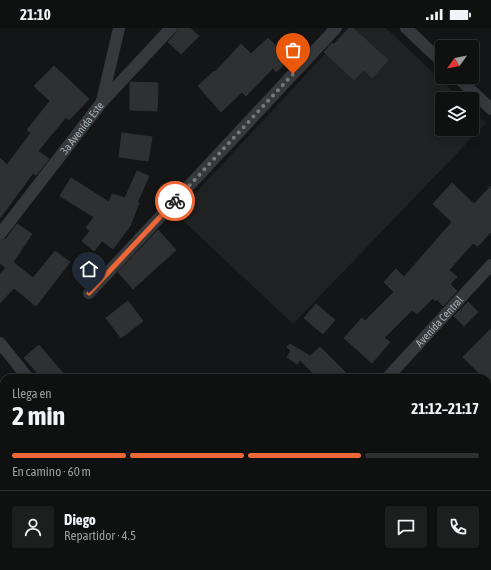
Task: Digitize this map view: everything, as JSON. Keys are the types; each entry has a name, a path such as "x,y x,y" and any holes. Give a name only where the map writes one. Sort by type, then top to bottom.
{"street":[{"path":"102,102 119,28"},
{"name":"3a Avenida Este","path":"0,234 102,102 171,28"},
{"path":"89,293 336,28"},
{"path":"406,28 435,55"},
{"path":"465,84 491,109"},
{"name":"Avenida Central","path":"391,374 491,266"},
{"path":"0,343 25,374"}],"shaded area":[{"path":"349,28 386,28 435,74 435,84 445,84 454,92 435,92 435,136 474,136 293,324 176,214"},
{"path":"479,116 486,123 479,130"}],"building":[{"path":"178,28 190,28 199,36 181,54 168,42 176,33"},
{"path":"349,28 353,28 388,60 372,78 364,70 354,80 324,52"},
{"path":"293,34 301,42 286,57 289,60 276,72 273,68 246,96 242,92 221,112 198,86 214,71 215,72 241,44 251,54 268,38 278,48"},
{"path":"54,66 89,99 69,120 66,117 38,151 49,159 36,175 33,173 0,218 0,158 7,165 31,133 27,130 50,101 34,86"},
{"path":"130,82 158,83 157,111 130,110"},
{"path":"122,133 152,137 148,161 119,157"},
{"path":"137,171 149,176 137,203 139,203 130,226 113,249 102,241 94,251 82,241 90,231 86,228 94,217 60,196 71,178 109,202 112,194 125,198"},
{"path":"452,183 474,204 491,186 491,232 478,246 473,243 449,270 457,277 450,284 457,291 443,306 437,299 435,301 433,298 417,314 412,310 384,338 390,342 372,363 344,338 362,318 365,321 394,292 384,282 396,269 404,277 452,222 433,204"},
{"path":"17,224 32,234 13,262 33,278 55,251 70,262 36,306 14,288 0,303 0,274 6,268 0,263 0,241 6,239"},
{"path":"158,230 176,250 133,289 118,272"},
{"path":"128,301 143,321 121,338 106,318"},
{"path":"468,302 478,312 464,326 454,316"},
{"path":"316,304 335,320 323,334 304,318"},
{"path":"491,329 491,374 480,374 463,357"},
{"path":"290,344 310,356 320,347 347,374 314,374 300,360 297,364 287,357 291,351 287,347"},
{"path":"39,345 64,374 38,374 24,358"}],"way so far":[{"path":"175,201 293,74"}],"route":[{"path":"89,293 175,201"}]}
